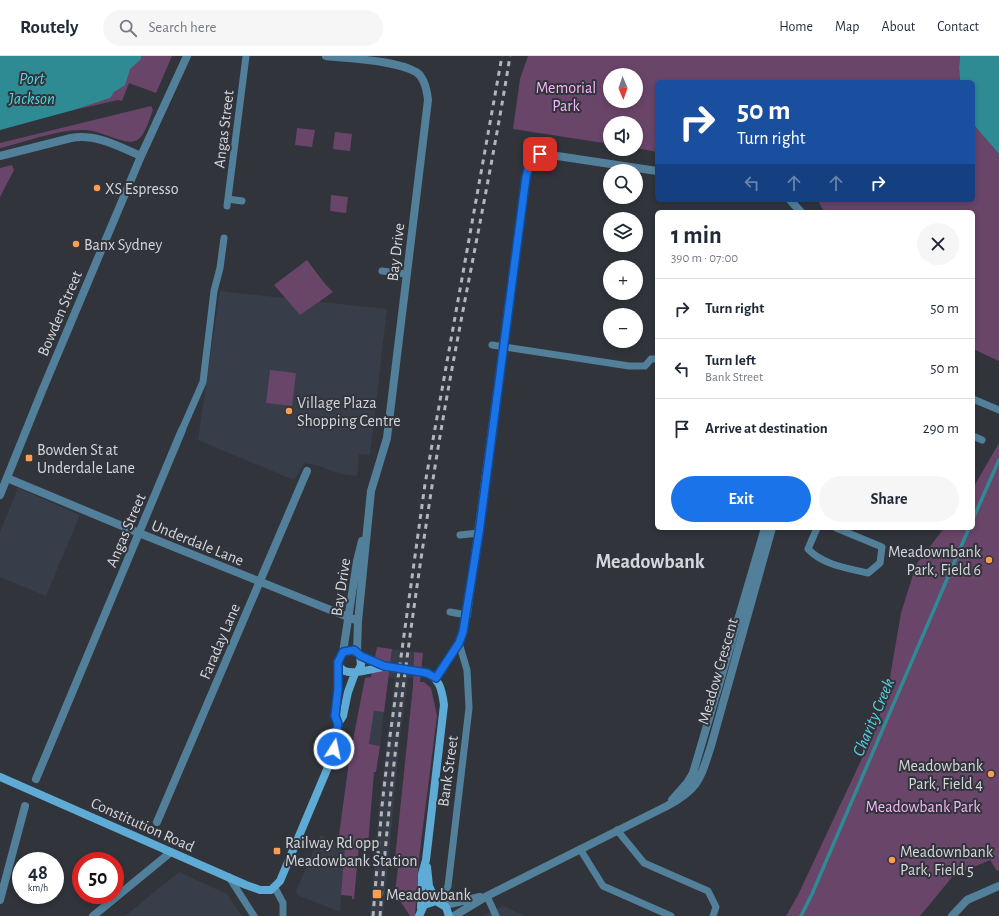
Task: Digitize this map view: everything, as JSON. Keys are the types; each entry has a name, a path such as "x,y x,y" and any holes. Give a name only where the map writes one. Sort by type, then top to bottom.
{"main road":[{"path":"338,724 335,716 339,658 343,652 351,650 373,664 423,672 436,678"},
{"path":"275,888 280,881 327,771 334,749 338,724 343,716 348,692 356,672 362,665 359,654"},
{"path":"339,666 344,672 356,672 373,664"},
{"name":"Bank Street","path":"420,912 422,874 426,860 444,712 442,690 436,678"},
{"name":"Constitution Road","path":"0,777 260,890 275,888"},
{"name":"Bank Street","path":"426,860 429,886 440,902"},
{"path":"420,912 427,902 440,902 449,916"}],"street":[{"name":"Bowden Street","path":"0,495 141,156 187,56"},
{"name":"Bay Drive","path":"326,56 398,66 417,72 426,87 428,109 406,274 387,438 371,491 366,527 365,562 358,621 359,654"},
{"path":"0,156 71,138 83,137 102,140 141,156"},
{"path":"436,678 459,643 467,615 526,177 529,166 540,154 550,154 655,171"},
{"path":"792,202 799,210"},
{"name":"Angas Street","path":"36,779 182,430"},
{"name":"Faraday Lane","path":"157,822 307,471"},
{"name":"Underdale Lane","path":"7,478 358,621"},
{"name":"Bay Drive","path":"343,652 357,561 366,527"},
{"name":"Meadow Crescent","path":"668,806 687,783 693,773 764,530"},
{"name":"Meadow Crescent","path":"454,916 487,896 617,830 668,806 690,792 701,775 771,530"},
{"path":"0,900 25,806"},
{"path":"94,916 171,852"},
{"path":"952,916 967,900 999,886"},
{"name":"Meadow Crescent","path":"440,902 487,896"}],"lane":[{"name":"Angas Street","path":"242,201 228,202 246,56"},
{"name":"Angas Street","path":"182,430 203,382 214,291 220,268 224,238"},
{"path":"382,271 406,274"},
{"path":"492,345 629,366 645,366 651,359 655,359"},
{"path":"975,400 999,410"},
{"path":"975,437 982,440"},
{"path":"816,530 808,549 815,557 841,567 868,573 880,563 882,547 841,530"},
{"path":"460,535 479,533"},
{"path":"450,612 467,615"},
{"name":"Bank Street","path":"440,902 445,895 448,886 469,708 467,670 459,643"},
{"path":"617,830 644,862 708,892 716,907 713,916"},
{"path":"580,849 603,886 670,916"},
{"path":"229,877 254,916"},
{"path":"275,888 283,903 283,916"},
{"path":"487,896 496,916"}],"shaded area":[{"name":"Village Plaza Shopping Centre","path":"220,291 387,309 370,455 359,454 357,476 341,474 319,466 305,463 294,480 198,440"},
{"path":"18,488 80,515 46,596 0,577 0,532"},
{"path":"392,649 414,652 413,678 408,678 400,737 383,916 370,916 379,808 395,679 388,677"},
{"path":"374,711 384,712 380,746 369,744"},
{"path":"320,835 345,846 340,912 297,895 296,891"},
{"path":"179,872 227,894 242,916 125,916"},
{"path":"503,906 526,916 482,916"}],"green space":[{"path":"110,56 172,56 156,93 129,83 122,101 118,100 70,111 81,92"},
{"name":"Memorial Park","path":"528,56 960,56 960,80 655,80 655,152 643,149 643,116 603,116 603,143 513,129 520,79"},
{"path":"151,106 153,110 146,128 141,136 135,141 125,141 98,132 75,130 53,134 0,148 0,143"},
{"path":"975,126 999,154 999,361 975,350 975,210 823,210 819,202 975,202"},
{"path":"297,128 315,130 312,147 295,145"},
{"path":"335,132 352,134 350,151 333,149"},
{"path":"12,165 14,170 0,197 0,168"},
{"path":"331,195 348,197 346,213 330,211"},
{"path":"307,260 333,292 300,315 274,285"},
{"path":"270,370 296,373 292,406 266,403"},
{"name":"Meadowbank Park","path":"999,443 999,870 997,871 990,860 953,876 920,916 786,916 798,895 872,737 887,695 901,613 916,565 942,530 975,530 975,485"},
{"path":"377,647 392,649 384,712 374,711 369,744 380,746 376,772 374,772 368,845 359,845 354,899 352,899 352,896 341,895 345,846 338,843 349,761 365,678 371,677"},
{"path":"414,652 423,653 420,682 424,682 431,688 437,716 419,858 415,916 410,916 395,893 398,868 394,868 413,686"}],"water":[{"name":"Port Jackson","path":"0,56 141,56 141,59 130,69 125,85 114,92 110,98 70,111 0,130"},
{"path":"960,56 999,56 999,154 975,126 975,80 960,80"}],"waterway":[{"name":"Charity Creek","path":"975,514 999,460"},
{"name":"Charity Creek","path":"801,916 812,894 968,530"}],"railway":[{"path":"373,916 382,806 390,736 425,484 502,56"},
{"path":"380,916 395,754 424,540 450,378 510,56"}],"place":[{"name":"XS Espresso","path":"97,188"},
{"name":"Banx Sydney","path":"76,244"},
{"name":"Village Plaza Shopping Centre","path":"289,411"},
{"name":"Bowden St at Underdale Lane","path":"29,458"},
{"name":"Meadownbank Park, Field 6","path":"989,560"},
{"name":"Meadowbank Park, Field 4","path":"991,774"},
{"name":"Railway Rd opp Meadowbank Station","path":"277,851"},
{"name":"Meadownbank Park, Field 5","path":"892,860"},
{"name":"Meadowbank","path":"377,894"}],"district":[{"name":"Meadowbank","path":"650,561"}],"route":[{"path":"334,749 338,724 335,716 338,689 338,662 340,655 343,652 347,650 354,650 361,656 384,666 427,673 436,678 459,643 463,632 467,615 479,533 526,177 532,161 540,154"}]}
